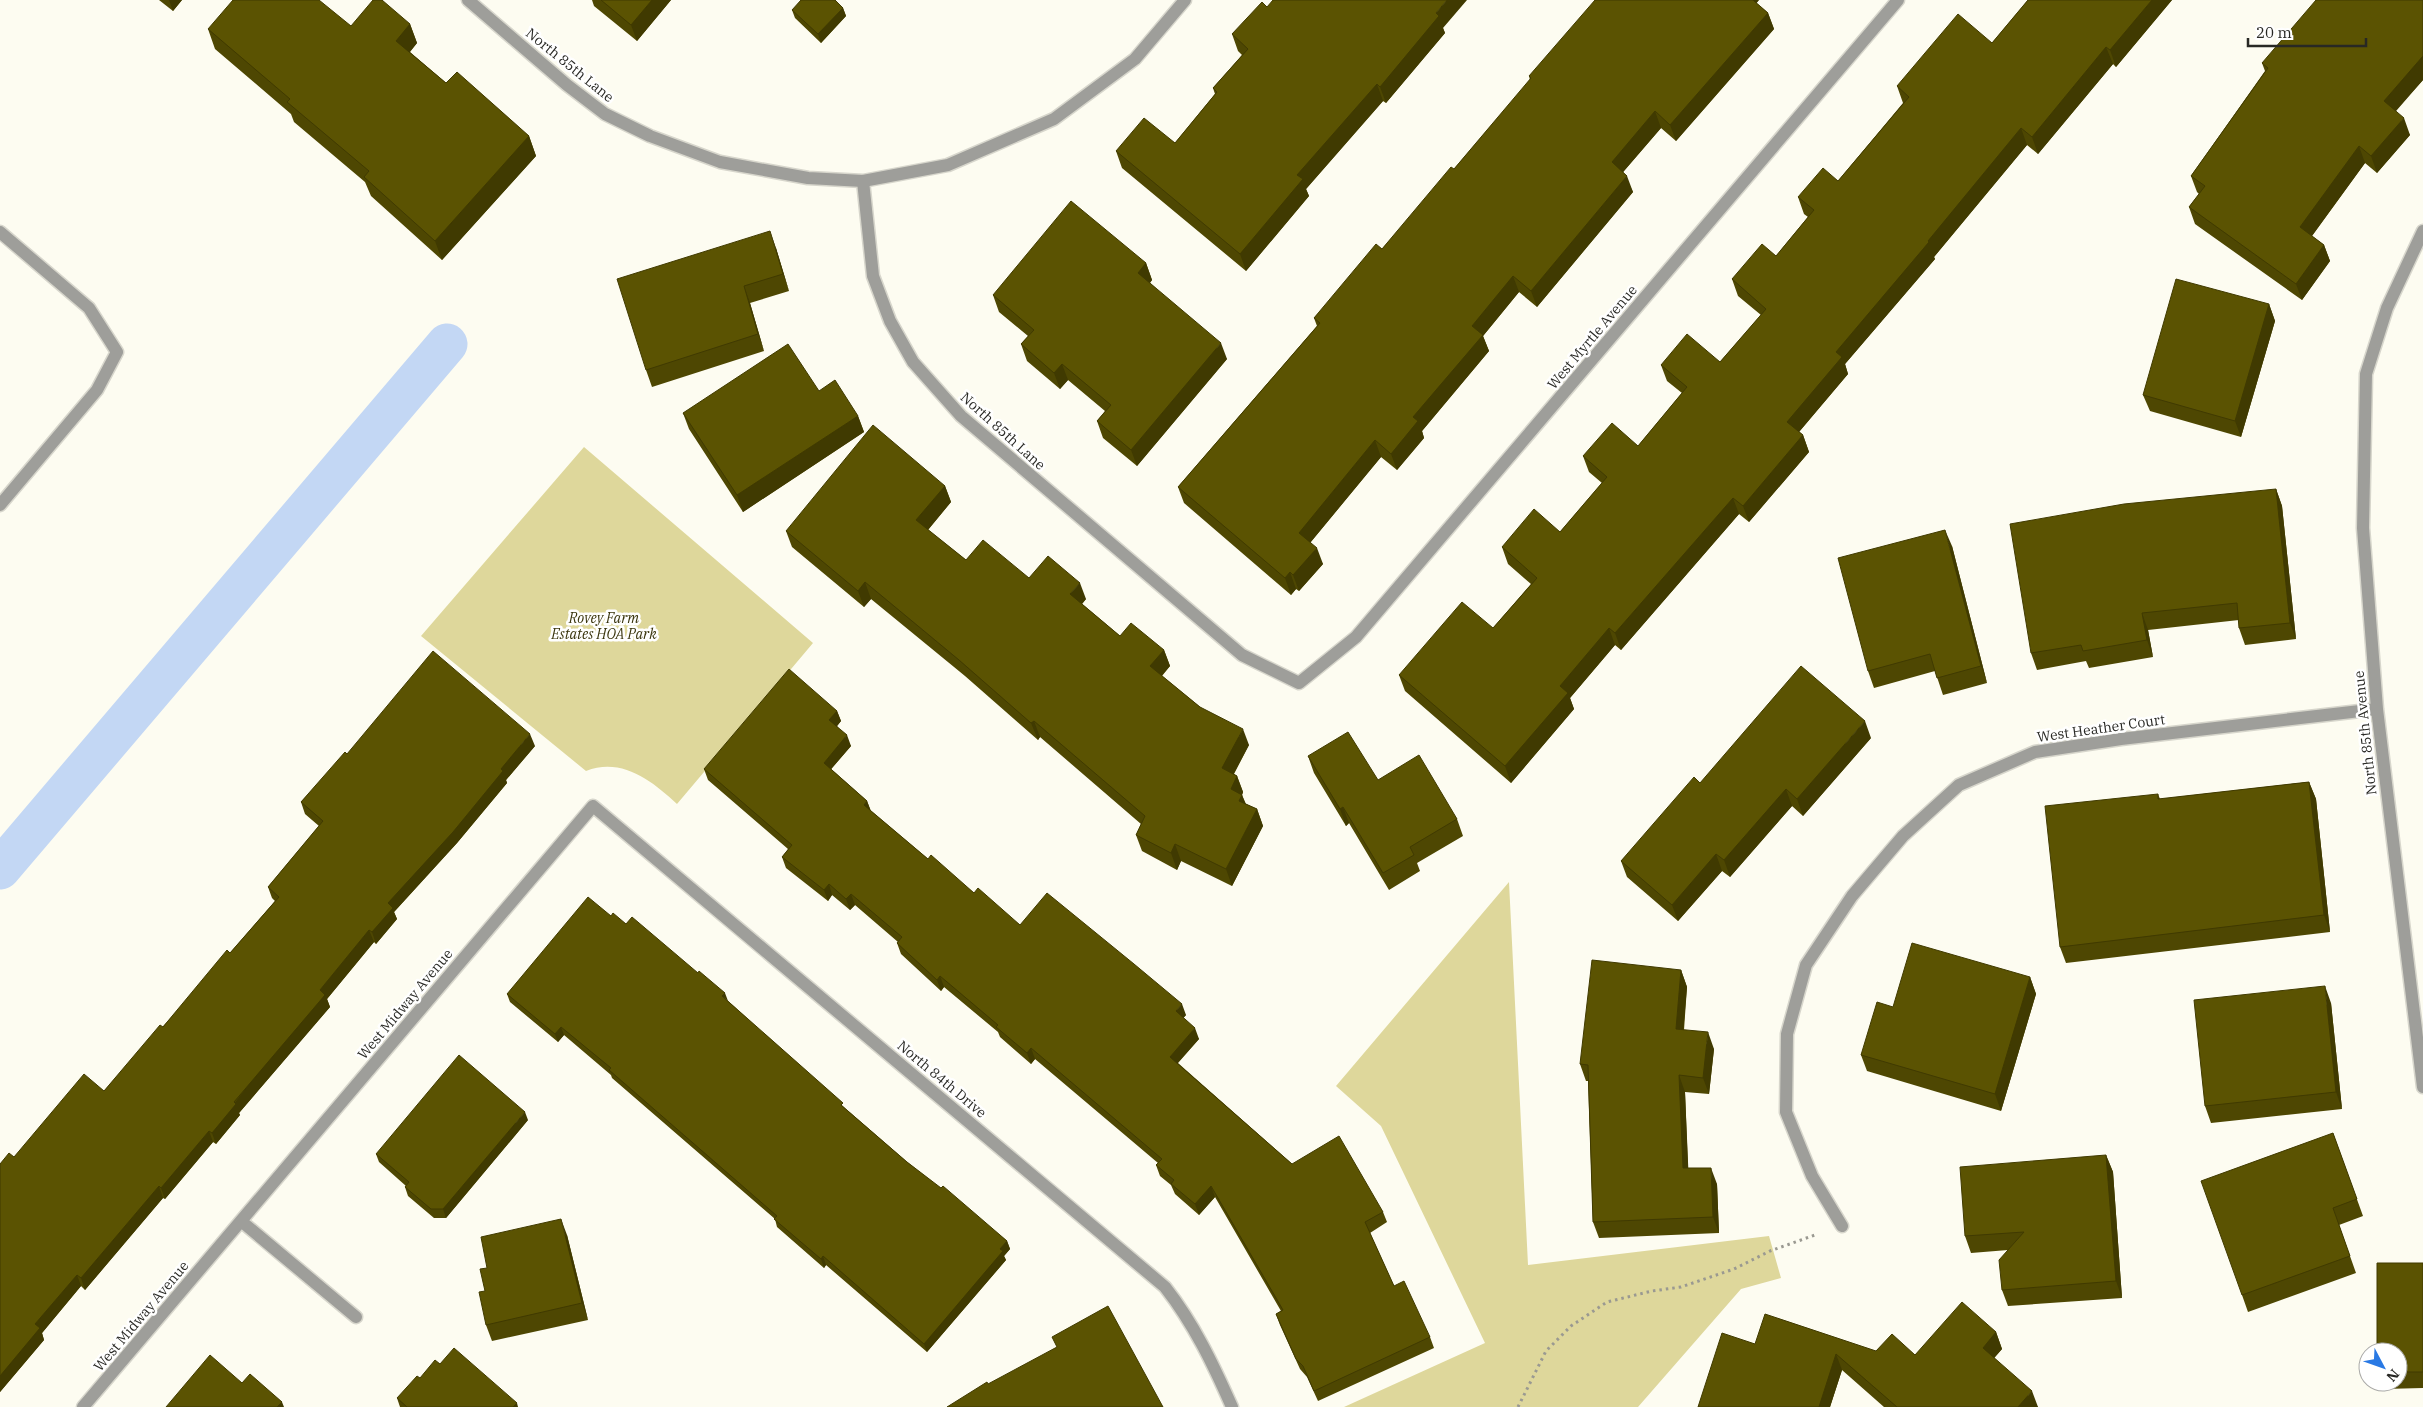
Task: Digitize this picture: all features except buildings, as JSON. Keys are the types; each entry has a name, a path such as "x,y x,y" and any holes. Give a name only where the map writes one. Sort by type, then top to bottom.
{"street":[{"name":"North 85th Lane","path":"468,0 567,85 606,114 650,136 720,162 808,178 862,181 873,276 890,321 914,362 961,416 1242,655 1299,683"},
{"path":"862,181 948,165 1054,119 1135,59 1185,0"},
{"name":"West Myrtle Avenue","path":"1299,683 1356,637 1898,0"},
{"name":"North 85th Avenue","path":"2423,231 2387,308 2366,374 2363,528 2377,710 2423,1087"},
{"path":"0,232 89,308 117,352 97,390 0,505"},
{"name":"West Heather Court","path":"1842,1226 1812,1176 1786,1112 1787,1034 1806,965 1852,896 1903,836 1959,785 2035,752 2121,739 2377,710"},
{"name":"West Midway Avenue","path":"83,1407 593,806"},
{"name":"North 84th Drive","path":"593,806 1148,1271 1165,1287 1183,1310 1206,1348 1232,1407"},
{"path":"241,1220 356,1317"}],"path":[{"path":"1518,1407 1546,1351 1571,1326 1607,1302 1652,1291 1681,1287 1734,1269 1770,1251 1842,1226"}],"green space":[{"name":"Rovey Farm Estates HOA Park","path":"584,447 813,643 677,804 647,780 624,769 599,767 586,771 421,636"},
{"path":"1509,882 1528,1265 1769,1236 1781,1278 1741,1289 1638,1407 1344,1407 1485,1343 1381,1126 1336,1086"}],"waterway":[{"path":"0,869 447,344"}]}
